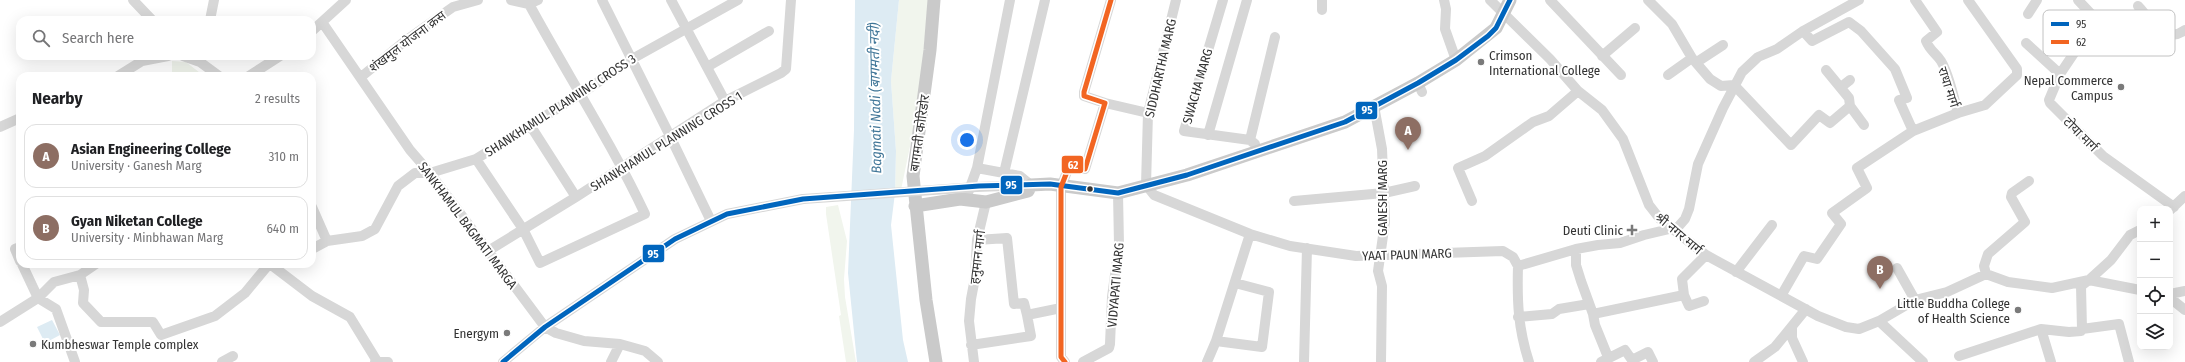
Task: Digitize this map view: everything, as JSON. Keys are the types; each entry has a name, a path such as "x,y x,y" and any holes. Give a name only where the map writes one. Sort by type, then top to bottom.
{"main road":[{"name":"बागमती कोरिडोर","path":"934,0 930,50 913,176 926,300 936,362"},
{"path":"915,206 960,200 986,202 1028,191 1031,185 1066,187 1118,193 1187,175 1345,122 1374,106 1420,88 1488,36 1496,28 1510,0"}],"street":[{"path":"132,0 148,16"},
{"path":"211,16 214,0"},
{"path":"316,27 346,0"},
{"name":"शंखमुल योजना क्रस","path":"361,77 405,41 453,7 478,0"},
{"path":"476,159 523,229 540,263 645,214 622,166 579,95 534,2 512,0"},
{"path":"602,0 711,221"},
{"path":"671,0 725,101"},
{"name":"SHANKHAMUL PLANNING CROSS 3","path":"316,246 327,241 362,236 375,229 398,186 415,173 430,173 476,159 579,95 632,59 738,0"},
{"name":"SHANKHAMUL PLANNING CROSS 1","path":"488,251 576,197 725,101 781,73 786,69 791,0"},
{"path":"960,200 970,191 977,168 1010,0"},
{"path":"1004,173 1045,0"},
{"path":"1110,0 1084,96 1105,103 1148,113"},
{"name":"SIDDHARTHA MARG","path":"1146,185 1148,113 1176,0"},
{"name":"SWACHA MARG","path":"1223,0 1184,131 1250,140"},
{"path":"1208,134 1247,0"},
{"path":"1444,0 1446,9 1445,29 1456,60"},
{"name":"श्री नगर मार्ग","path":"1490,0 1550,59 1578,91 1602,110 1623,139 1649,205 1660,219 1706,255 1736,272 1806,309 1846,327 1858,329 1879,321 1915,300 1946,292 1986,274"},
{"path":"1550,0 1621,75"},
{"path":"1648,0 1672,24 1694,60 1710,79 1722,86 1734,85"},
{"path":"1529,362 1520,334 1518,317 1518,266 1576,249 1598,244 1620,243 1671,228 1678,228 1685,219 1698,164 1734,85 1742,72 1758,57 1778,49 1803,31 1859,0"},
{"name":"राधा मार्ग","path":"1781,296 1804,256 1817,259 1841,224 1832,213 1867,188 1857,168 1910,133 1958,112 1941,60 1930,51 1926,41 1937,32 1915,0"},
{"path":"1958,112 1985,105 2017,75 2017,69 1968,0"},
{"path":"2028,14 2037,0"},
{"name":"टोया मार्ग","path":"2078,0 2087,10"},
{"path":"2138,6 2141,10"},
{"name":"SANKHAMUL BAGMATI MARGA","path":"322,22 410,150 430,173 546,327 556,333 584,341 620,344 645,351 658,362"},
{"path":"1803,31 1812,42 1849,22 1861,31 1895,69 1907,98 1899,100 1910,133"},
{"path":"1602,56 1635,28"},
{"path":"2175,35 2185,30"},
{"path":"708,67 769,31"},
{"path":"1262,150 1250,140 1275,37"},
{"path":"2026,43 2060,74"},
{"path":"1668,75 1723,46"},
{"name":"टोया मार्ग","path":"2072,56 2060,74 2050,103 2103,156 2169,206"},
{"path":"124,72 142,61 147,60"},
{"path":"203,60 215,72"},
{"path":"255,72 274,60"},
{"path":"1826,70 1849,98 1850,106 1864,125"},
{"path":"1841,87 1850,80"},
{"path":"1734,85 1791,145 1819,115 1830,123 1850,106"},
{"path":"1472,201 1458,168 1485,156 1533,122 1549,116 1578,91"},
{"path":"1065,362 1061,357 1061,308 1066,187 1070,164 1085,169 1105,103"},
{"name":"GANESH MARG","path":"1374,106 1382,149 1385,222 1378,272 1382,286 1381,362"},
{"path":"0,127 16,120"},
{"path":"530,125 576,197"},
{"path":"977,168 1020,176 1031,185"},
{"path":"2029,181 2012,193 2011,198 2025,222 1988,254 1984,266 1986,274 2008,282 2052,288 2089,280 2137,289"},
{"path":"503,362 546,327 675,239 727,214 804,199 976,187 1031,185"},
{"name":"YAAT PAUN MARG","path":"1146,185 1154,195 1250,234 1290,246 1356,256 1381,254 1503,252 1513,257 1518,266"},
{"path":"1294,201 1384,193 1415,186"},
{"name":"VIDYAPATI MARG","path":"1083,362 1109,348 1110,344 1112,297 1119,245 1118,193"},
{"path":"2173,207 2185,196"},
{"name":"हनुमान मार्ग","path":"974,362 969,321 977,240 986,202"},
{"path":"316,216 327,241"},
{"path":"1736,272 1772,225"},
{"path":"2082,329 2081,286 2111,260 2130,235 2137,232"},
{"path":"1207,362 1216,341 1250,234"},
{"path":"971,345 1031,336 1024,303 1014,304 1007,238 977,240"},
{"path":"1304,362 1307,248"},
{"path":"1576,249 1576,264 1589,304 1594,314 1595,325 1605,359 1625,350 1632,360 1648,352 1653,362"},
{"path":"1704,300 1686,307 1682,279 1706,255"},
{"path":"24,268 38,298 56,309 75,362"},
{"path":"0,322 38,298 54,282 80,275 90,268"},
{"path":"80,275 84,290 83,303 101,322 153,322 161,335 215,316 245,293 266,268"},
{"path":"274,268 312,296 350,317 376,361 388,362"},
{"path":"1897,268 1915,300"},
{"path":"1216,341 1262,347 1269,292 1235,283"},
{"path":"2173,293 2185,291"},
{"path":"1594,314 1684,295"},
{"path":"2173,300 2185,310"},
{"path":"1518,317 1552,314 1559,309 1589,304"},
{"path":"1027,315 1061,308"},
{"path":"1757,359 1775,347 1806,309"},
{"path":"1879,321 1923,362"},
{"path":"1959,356 2041,330 2069,332 2120,324 2129,362"},
{"path":"1792,328 1792,338 1803,362"},
{"path":"2041,330 2051,362"},
{"path":"611,362 620,344"},
{"path":"222,362 233,356"}],"shaded area":[{"path":"899,0 928,0 920,98 901,190 895,193 896,151 891,81"},
{"path":"172,61 186,62 199,72 172,72"},
{"path":"838,205 847,241 844,279 845,297 856,362 846,362 839,316 841,315 826,214 826,207"}],"water":[{"name":"Bagmati Nadi (बागमती नदी)","path":"855,0 899,0 891,81 896,151 895,193 891,225 903,340 908,362 857,362 848,273 854,130"},
{"path":"52,320 60,335 45,343 37,327"}],"transit line":[{"name":"62","path":"1065,362 1061,357 1061,187 1070,164 1085,169 1105,103 1084,96 1084,92 1111,0"},
{"name":"95","path":"503,362 545,327 675,239 727,214 803,199 979,186 1050,184 1118,193 1187,175 1345,122 1418,83 1456,60 1488,36 1496,28 1510,0"}],"place":[{"name":"Crimson International College","path":"1481,62"},
{"name":"Nepal Commerce Campus","path":"2121,87"},
{"name":"Asian Engineering College","path":"1408,150"},
{"name":"Deuti Clinic","path":"1632,230"},
{"name":"Gyan Niketan College","path":"1880,289"},
{"name":"Little Buddha College of Health Science","path":"2018,310"},
{"name":"Energym","path":"507,333"},
{"name":"Kumbheswar Temple complex","path":"33,344"}]}
